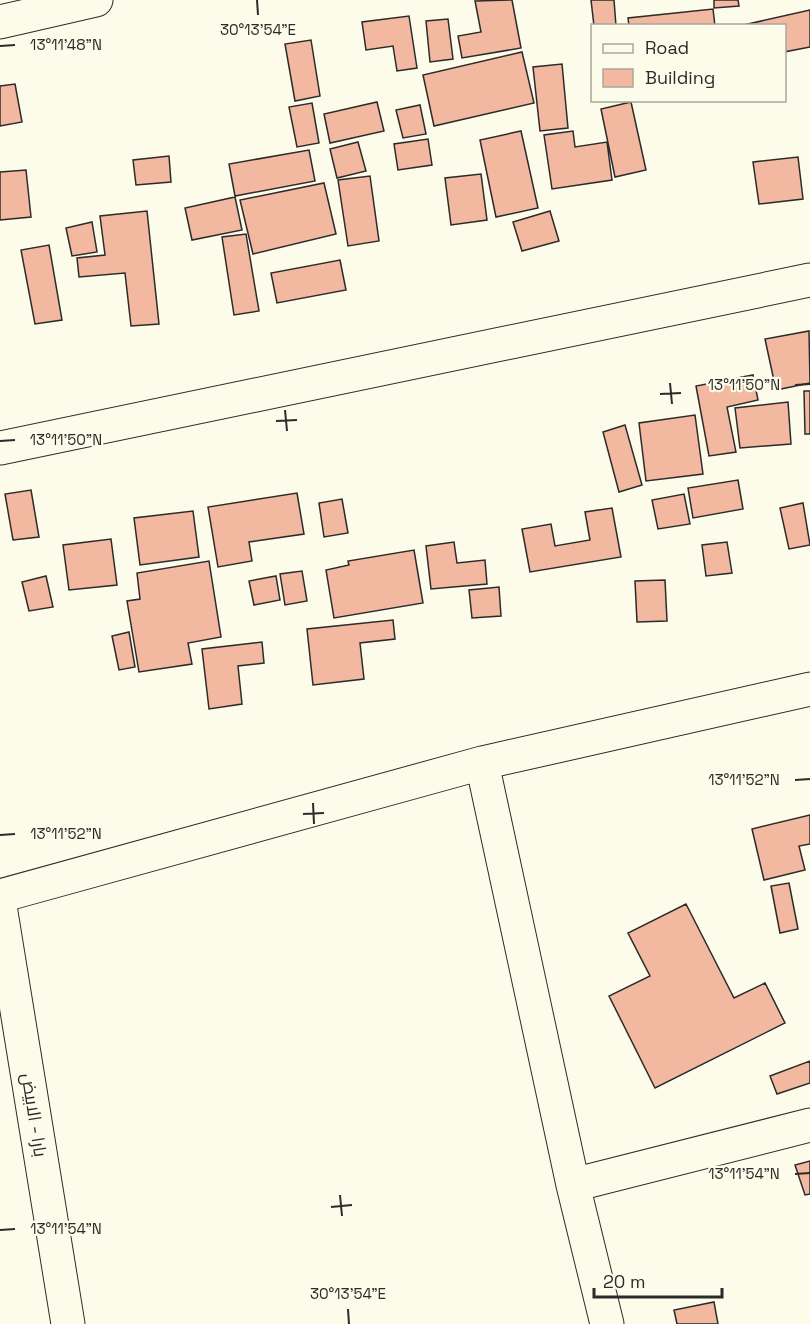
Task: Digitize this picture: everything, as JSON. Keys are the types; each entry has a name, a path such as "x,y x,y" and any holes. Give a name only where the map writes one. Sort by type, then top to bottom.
{"street":[{"path":"0,22 96,0"},
{"path":"0,448 810,280"},
{"path":"0,896 482,763 810,689"},
{"path":"482,763 573,1185 607,1324"},
{"name":"بارا - الابيض","path":"0,906 68,1324"},
{"path":"573,1185 810,1125"}],"building":[{"path":"512,0 521,48 462,58 458,36 481,32 475,1"},
{"path":"591,0 614,0 616,24 594,24"},
{"path":"714,0 738,0 739,6 714,8"},
{"path":"713,9 715,24 629,24 628,18"},
{"path":"810,10 810,47 786,52 786,24 748,24"},
{"path":"409,16 417,68 397,71 393,46 366,50 362,22"},
{"path":"448,19 453,59 430,62 426,21"},
{"path":"311,40 320,96 295,101 285,44"},
{"path":"522,52 534,103 434,126 423,75"},
{"path":"562,64 568,128 540,131 533,67"},
{"path":"15,84 22,122 0,126 0,86"},
{"path":"377,102 384,131 330,143 324,114"},
{"path":"631,102 646,170 615,177 601,109"},
{"path":"312,103 319,143 297,147 289,107"},
{"path":"420,105 426,134 403,138 396,110"},
{"path":"521,131 538,208 496,217 480,140"},
{"path":"573,131 575,147 607,142 612,180 552,189 544,135"},
{"path":"428,139 432,165 398,170 394,144"},
{"path":"358,142 366,171 337,178 330,149"},
{"path":"309,150 315,181 235,196 229,164"},
{"path":"169,156 171,182 136,185 133,160"},
{"path":"798,157 803,199 759,204 753,162"},
{"path":"26,170 31,217 0,220 0,172"},
{"path":"481,174 487,220 451,225 445,178"},
{"path":"370,176 379,241 348,246 338,180"},
{"path":"324,183 336,234 253,254 240,200"},
{"path":"235,197 242,230 192,240 185,208"},
{"path":"147,211 159,324 131,326 125,273 79,277 77,258 105,255 100,216"},
{"path":"550,211 559,241 522,251 513,222"},
{"path":"92,222 97,252 72,256 66,228"},
{"path":"246,234 259,311 234,315 222,237"},
{"path":"49,245 62,320 35,324 21,250"},
{"path":"340,260 346,290 277,303 271,273"},
{"path":"809,331 810,383 776,390 765,339"},
{"path":"753,375 758,400 727,407 736,452 709,456 696,386"},
{"path":"804,391 810,391 810,434 805,434"},
{"path":"788,402 791,444 740,448 735,408"},
{"path":"695,415 703,474 646,481 639,423"},
{"path":"625,425 642,485 619,492 603,432"},
{"path":"738,480 743,509 693,518 688,488"},
{"path":"31,490 39,537 13,540 5,494"},
{"path":"297,493 304,534 249,542 252,561 218,567 208,507"},
{"path":"684,494 690,524 658,529 652,500"},
{"path":"342,499 348,533 324,537 319,503"},
{"path":"803,503 810,545 789,549 780,508"},
{"path":"612,508 621,557 530,572 522,529 551,524 555,546 590,540 585,512"},
{"path":"193,511 199,557 140,565 134,518"},
{"path":"111,539 117,585 69,590 63,545"},
{"path":"454,542 457,563 485,560 487,584 431,589 426,546"},
{"path":"727,542 732,573 706,576 702,545"},
{"path":"414,550 423,603 334,618 326,570 349,565 348,561"},
{"path":"209,561 221,637 188,643 192,664 139,672 127,601 140,599 137,573"},
{"path":"302,571 307,601 285,605 280,574"},
{"path":"46,576 53,607 29,611 22,582"},
{"path":"276,576 280,600 254,605 249,581"},
{"path":"665,580 667,621 637,622 635,581"},
{"path":"499,587 501,616 472,618 469,590"},
{"path":"393,620 395,639 360,643 364,679 313,685 307,629"},
{"path":"129,632 135,667 119,670 112,636"},
{"path":"262,642 264,663 238,666 242,704 209,709 202,649"},
{"path":"810,815 810,844 799,846 805,870 764,880 752,829"},
{"path":"789,883 798,929 780,933 771,886"},
{"path":"686,904 734,998 765,983 785,1023 655,1088 609,996 650,976 628,933"},
{"path":"810,1061 810,1083 777,1094 770,1076"},
{"path":"810,1161 810,1194 805,1195 795,1165"},
{"path":"714,1302 718,1324 677,1324 674,1310"}]}
